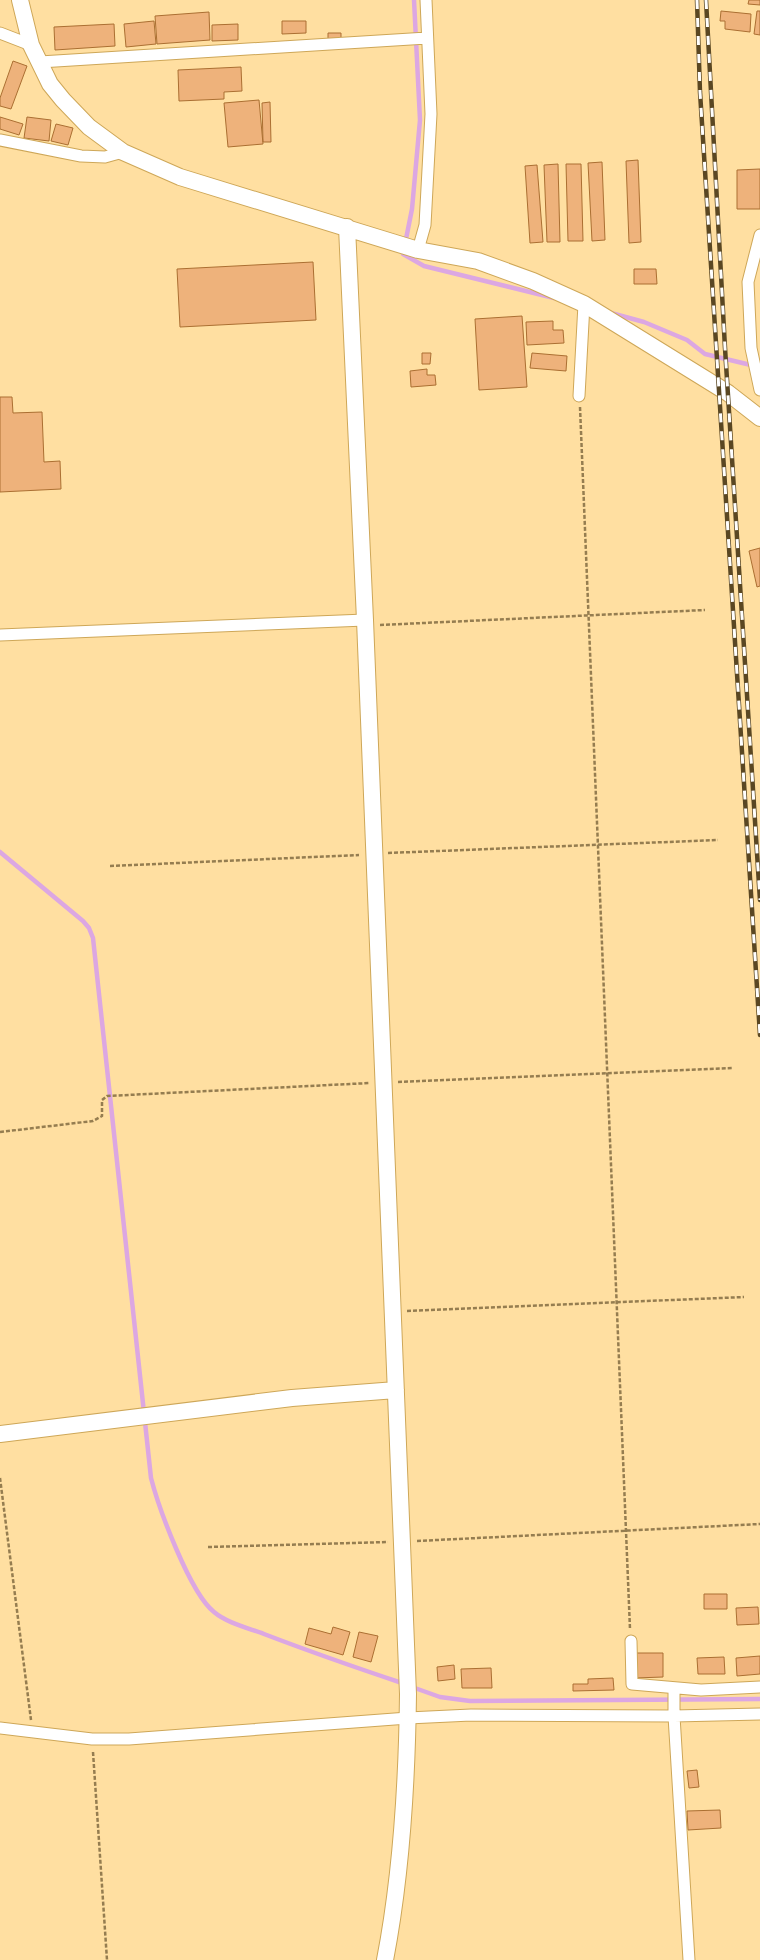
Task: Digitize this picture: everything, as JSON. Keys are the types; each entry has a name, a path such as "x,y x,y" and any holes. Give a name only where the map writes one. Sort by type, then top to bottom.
{"street":[{"path":"20,0 31,45 50,84 89,127 123,152 180,177 418,250 478,261 532,281 584,304 728,393 760,418"},
{"path":"418,250 425,224 431,114 426,0"},
{"path":"0,34 31,45"},
{"path":"40,62 428,38"},
{"path":"0,140 81,156 104,157 123,152"},
{"path":"347,227 375,854 403,1542 408,1718 404,1806 398,1871 386,1960"},
{"path":"760,235 748,282 751,348 760,390"},
{"path":"579,396 584,304"},
{"path":"0,635 365,623"},
{"path":"0,1434 256,1402 396,1390"},
{"path":"631,1642 632,1684 674,1693 760,1687"},
{"path":"674,1693 689,1960"},
{"path":"0,1728 92,1739 129,1739 408,1718 471,1715 674,1713 760,1714"}],"path":[{"path":"579,396 631,1642"},
{"path":"365,623 705,610"},
{"path":"110,866 718,840"},
{"path":"0,1132 93,1121 102,1116 102,1100 107,1096 384,1082 732,1068"},
{"path":"393,1312 744,1297"},
{"path":"0,1478 32,1733"},
{"path":"208,1548 403,1542 760,1524"},
{"path":"92,1739 107,1960"}],"building":[{"path":"749,0 760,0 760,5 748,4"},
{"path":"721,11 751,14 750,32 725,29 725,21 720,21"},
{"path":"757,11 760,11 760,35 754,34"},
{"path":"209,12 210,40 157,44 155,16"},
{"path":"154,21 156,44 126,47 124,24"},
{"path":"282,21 306,21 306,33 282,34"},
{"path":"114,24 115,46 55,50 54,27"},
{"path":"238,24 238,40 212,41 212,25"},
{"path":"328,33 341,33 341,41 328,41"},
{"path":"13,61 27,66 11,109 0,106 0,98"},
{"path":"241,67 242,91 224,92 224,99 179,101 178,70"},
{"path":"259,100 263,144 228,147 224,103"},
{"path":"270,102 271,142 263,142 262,103"},
{"path":"0,117 23,124 19,135 0,129"},
{"path":"27,117 51,120 49,141 24,138"},
{"path":"56,124 73,128 68,145 51,141"},
{"path":"638,160 641,242 629,243 626,161"},
{"path":"602,162 605,240 592,241 588,163"},
{"path":"558,164 560,242 547,242 544,165"},
{"path":"566,164 581,164 583,241 568,241"},
{"path":"537,165 543,242 530,243 525,166"},
{"path":"760,169 760,209 737,209 737,170"},
{"path":"313,262 316,320 180,327 177,269"},
{"path":"634,269 656,269 657,284 634,284"},
{"path":"522,316 527,387 479,390 475,319"},
{"path":"553,321 553,330 563,330 564,343 527,345 526,322"},
{"path":"422,353 431,353 430,364 422,364"},
{"path":"532,353 567,356 566,371 530,368"},
{"path":"427,369 427,375 435,375 436,385 411,387 410,371"},
{"path":"0,397 12,397 13,413 42,412 44,462 60,461 61,489 0,492"},
{"path":"760,548 760,586 757,587 749,551"},
{"path":"704,1594 727,1594 727,1609 704,1609"},
{"path":"758,1607 759,1624 737,1625 736,1608"},
{"path":"333,1627 350,1632 343,1655 305,1644 309,1628 331,1634"},
{"path":"359,1632 378,1636 371,1662 353,1657"},
{"path":"634,1653 663,1653 663,1677 635,1678"},
{"path":"760,1656 760,1674 737,1676 736,1658"},
{"path":"724,1657 725,1674 698,1674 697,1658"},
{"path":"454,1665 455,1679 438,1681 437,1667"},
{"path":"491,1668 492,1688 462,1688 461,1669"},
{"path":"613,1678 614,1690 573,1691 573,1684 588,1684 588,1679"},
{"path":"697,1770 699,1787 689,1788 687,1771"},
{"path":"720,1810 721,1828 688,1830 687,1811"}],"waterway":[{"path":"414,0 420,120 412,209 403,254 424,266 554,298"},
{"path":"611,313 644,322 687,340 705,354 755,366"},
{"path":"0,852 83,921 89,928 93,938 151,1478 176,1550 195,1587 205,1602 219,1616 238,1625 317,1654 405,1684"},
{"path":"412,1687 440,1697 470,1701 760,1699"}],"railway":[{"path":"697,0 700,92 760,1035"},
{"path":"706,0 725,348 760,900"}]}
